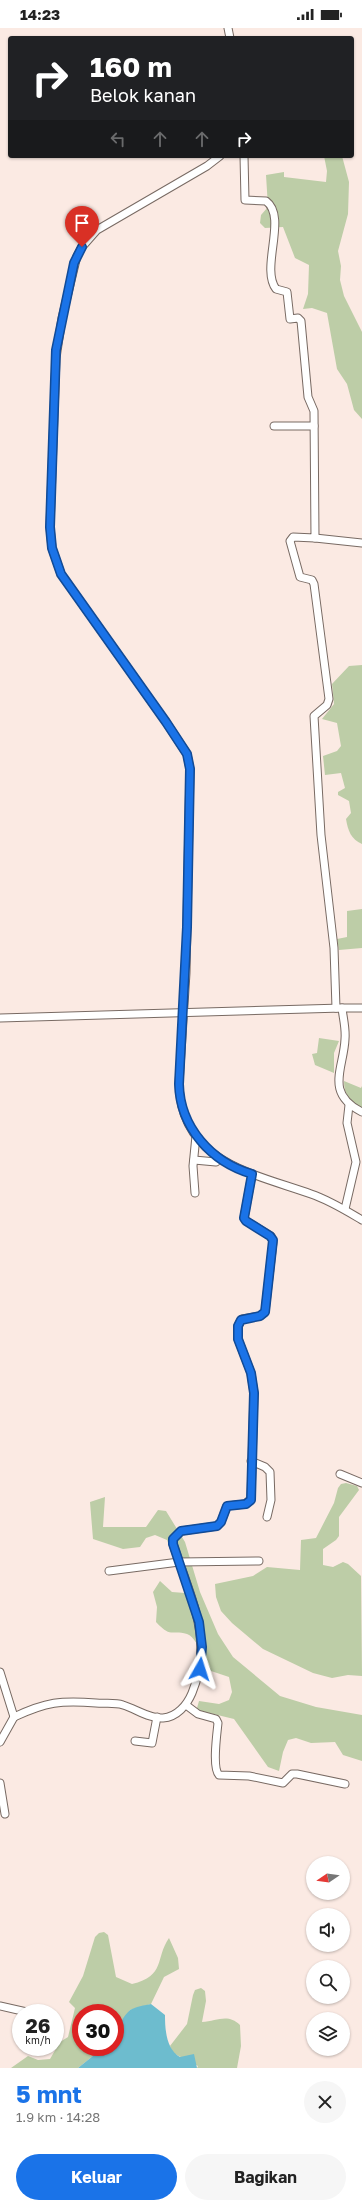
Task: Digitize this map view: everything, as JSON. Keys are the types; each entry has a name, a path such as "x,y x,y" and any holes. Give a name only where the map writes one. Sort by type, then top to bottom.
{"street":[{"path":"217,158 207,166 97,230 82,247 74,263 56,350 52,427 50,533 57,565 61,574 166,722 186,752 189,761 188,896 180,1097 183,1113 196,1136 205,1146 230,1164 252,1174 311,1194 344,1209 362,1220"},
{"path":"244,158 245,200 266,201 272,208 274,229 271,261 272,282 276,289 287,292 290,319 298,318 301,320 308,397 314,411 315,538"},
{"path":"274,426 314,426"},
{"path":"362,543 293,537 290,541 300,578 312,580 314,584 329,699 327,706 314,716 320,825 334,948 339,1008 346,1040 338,1077 341,1091 349,1105 362,1112"},
{"path":"0,1018 362,1008"},
{"path":"344,1209 356,1162 348,1129 349,1105"},
{"path":"195,1193 194,1160 196,1136"},
{"path":"194,1160 216,1162"},
{"path":"0,1742 14,1717 41,1705 78,1700 118,1704 163,1718 174,1715 186,1705 200,1669 202,1647 199,1622 173,1544 173,1539 178,1532 217,1526 221,1522 227,1506 250,1501 254,1393 251,1373 238,1339 238,1329 241,1320 260,1316 265,1312 273,1242 270,1236 246,1221 244,1218 252,1174"},
{"path":"251,1462 265,1468 270,1472 271,1500 267,1517"},
{"path":"340,1474 362,1483"},
{"path":"109,1571 179,1562 259,1561"},
{"path":"0,1672 14,1717"},
{"path":"186,1705 198,1714 216,1719 218,1723 215,1761 217,1774 249,1776 283,1783 292,1774 297,1774 345,1784"},
{"path":"135,1741 152,1743 157,1717"},
{"path":"0,1783 5,1814"},
{"path":"0,2006 12,2009"}],"green space":[{"path":"324,158 343,158 349,182 348,214 338,251 341,266 340,280 344,296 362,332 362,419 354,410 347,384 337,369 327,313 312,308 303,309 308,294 309,265 295,258 283,227 265,228 260,223 261,215 268,207 266,175 284,172 284,177 326,182 327,171"},
{"path":"362,665 362,844 355,840 348,827 346,819 351,813 349,801 338,795 338,792 345,788 341,773 325,775 323,756 337,751 341,746 337,723 322,719 334,704 332,684 349,666"},
{"path":"362,909 362,948 339,950 337,939 347,937 347,911"},
{"path":"319,1038 339,1041 334,1053 334,1073 315,1065 312,1054 317,1053"},
{"path":"344,1081 361,1088 362,1086 362,1108 348,1098"},
{"path":"346,1483 357,1486 359,1490 339,1517 339,1536 336,1540 323,1549 323,1565 333,1567 343,1562 348,1564 361,1576 362,1676 348,1675 332,1678 313,1673 263,1649 232,1623 221,1611 216,1597 215,1584 253,1576 267,1567 300,1570 301,1540 316,1538 334,1503 338,1488 341,1484"},
{"path":"105,1497 103,1527 146,1527 158,1510 166,1511 185,1542 200,1592 218,1634 233,1657 280,1696 316,1707 362,1715 362,1761 343,1755 335,1742 311,1743 296,1738 288,1740 283,1752 279,1771 268,1767 234,1719 201,1711 197,1708 199,1701 219,1704 229,1700 232,1692 229,1677 205,1669 205,1655 190,1635 169,1632 156,1622 157,1607 153,1592 160,1581 172,1592 185,1593 167,1540 155,1535 146,1538 140,1547 123,1549 93,1539 90,1502"},
{"path":"104,1932 108,1935 116,1977 132,1984 143,1981 155,1971 169,1938 178,1958 179,1969 164,1977 151,2004 130,2010 124,2019 124,2004 72,2005 69,2002 83,1976 95,1937 99,1933"},
{"path":"201,1988 205,1991 206,2001 202,2022 231,2019 240,2025 241,2046 237,2068 197,2068 198,2066 173,2053 170,2046 187,2024 193,1995 195,1990"},
{"path":"72,2020 72,2056 93,2056 78,2068 11,2068 28,2056 38,2060 50,2059 52,2056 64,2056 64,2040 68,2037"}],"water":[{"path":"151,2004 165,2015 167,2038 172,2049 180,2057 194,2054 197,2068 78,2068 93,2056 124,2056 124,2017 130,2010"}],"route":[{"path":"82,247 74,263 56,350 52,427 50,533 52,548 61,574 166,722 188,756 190,769 188,896 185,987 179,1084 181,1104 183,1113 192,1131 205,1146 230,1164 244,1172 252,1174 244,1210 244,1218 246,1221 272,1237 273,1240 267,1281 265,1312 260,1316 242,1319 239,1323 238,1329 238,1339 251,1373 254,1393 251,1500 246,1504 227,1506 221,1522 217,1526 181,1531 178,1532 173,1539 173,1544 199,1622 202,1647 200,1669"}]}
